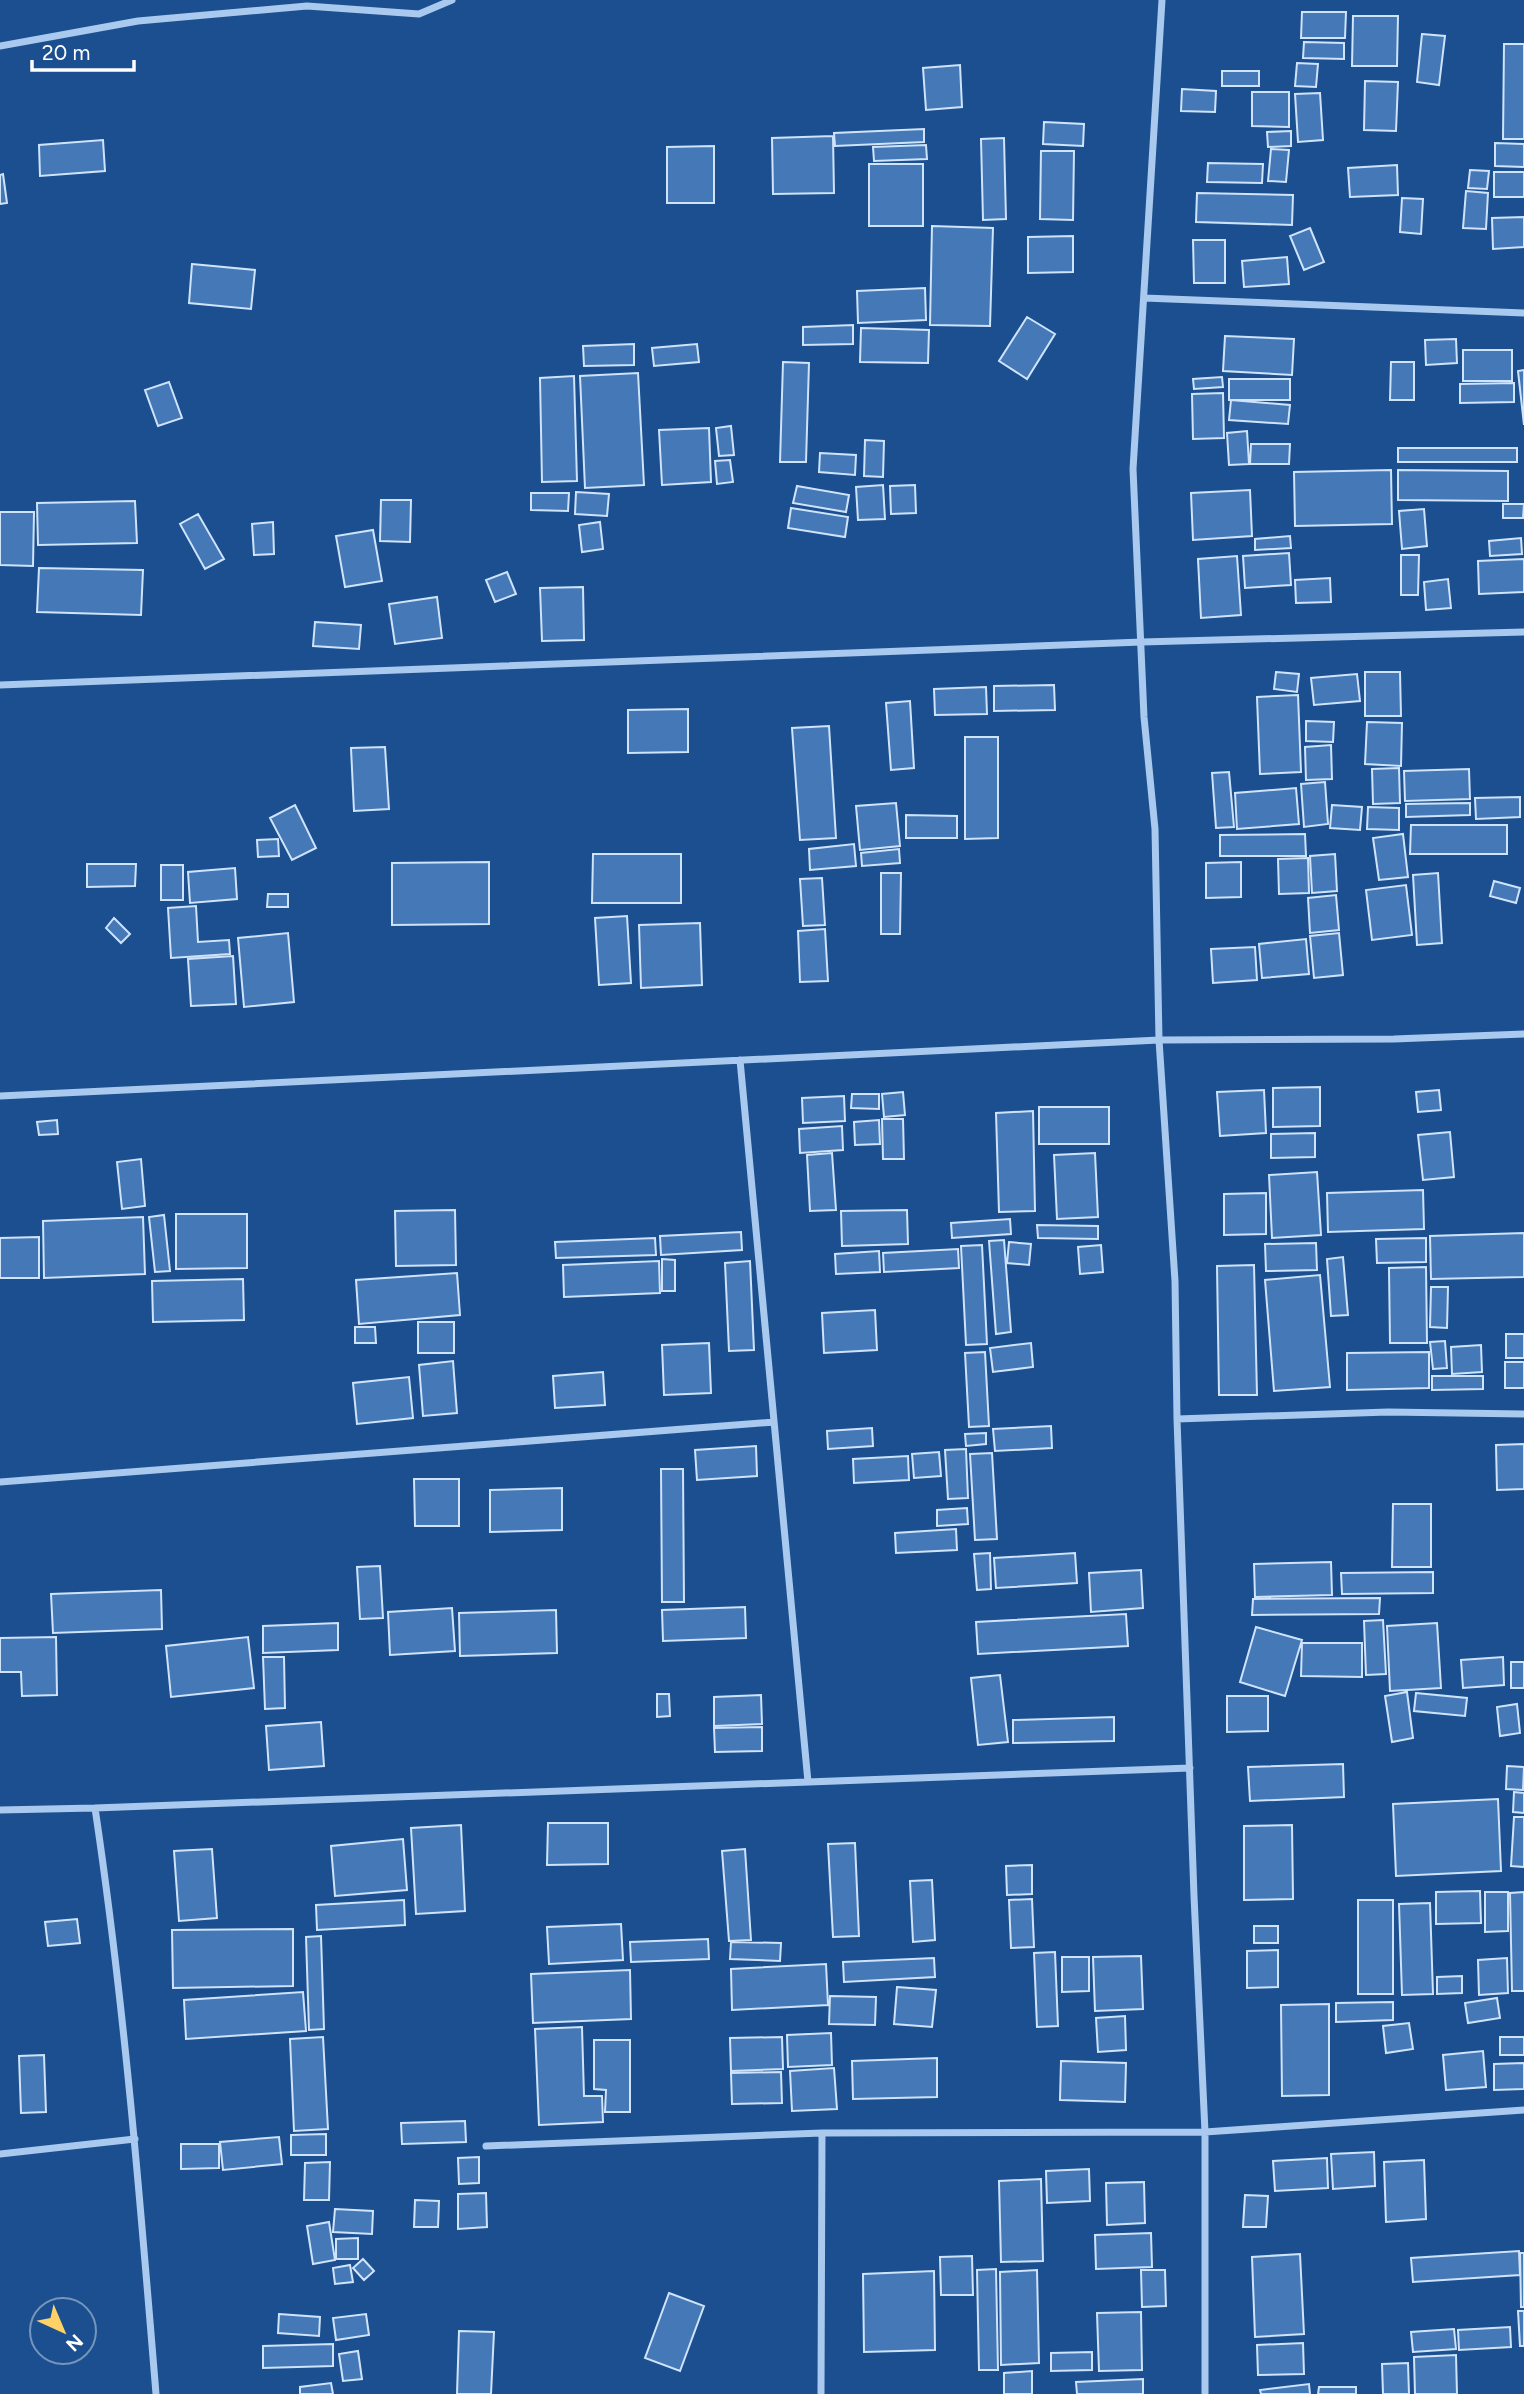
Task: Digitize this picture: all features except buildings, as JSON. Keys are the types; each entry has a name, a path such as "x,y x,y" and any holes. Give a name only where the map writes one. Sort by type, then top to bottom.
{"street":[{"path":"0,46 138,20 307,6 419,14 452,0"},
{"path":"1162,0 1133,470 1144,717 1155,829 1159,1040 1175,1281 1177,1419 1205,2132 1205,2394"},
{"path":"1144,298 1524,313"},
{"path":"0,685 1142,642 1524,632"},
{"path":"0,1096 1159,1040 1394,1040 1524,1034"},
{"path":"740,1060 808,1782"},
{"path":"1177,1419 1388,1412 1524,1414"},
{"path":"0,1482 774,1422"},
{"path":"0,1810 1190,1768"},
{"path":"95,1808 135,2139 156,2394"},
{"path":"486,2146 822,2133 1205,2132 1524,2110"},
{"path":"821,2394 822,2133"},
{"path":"0,2154 135,2139"}]}
